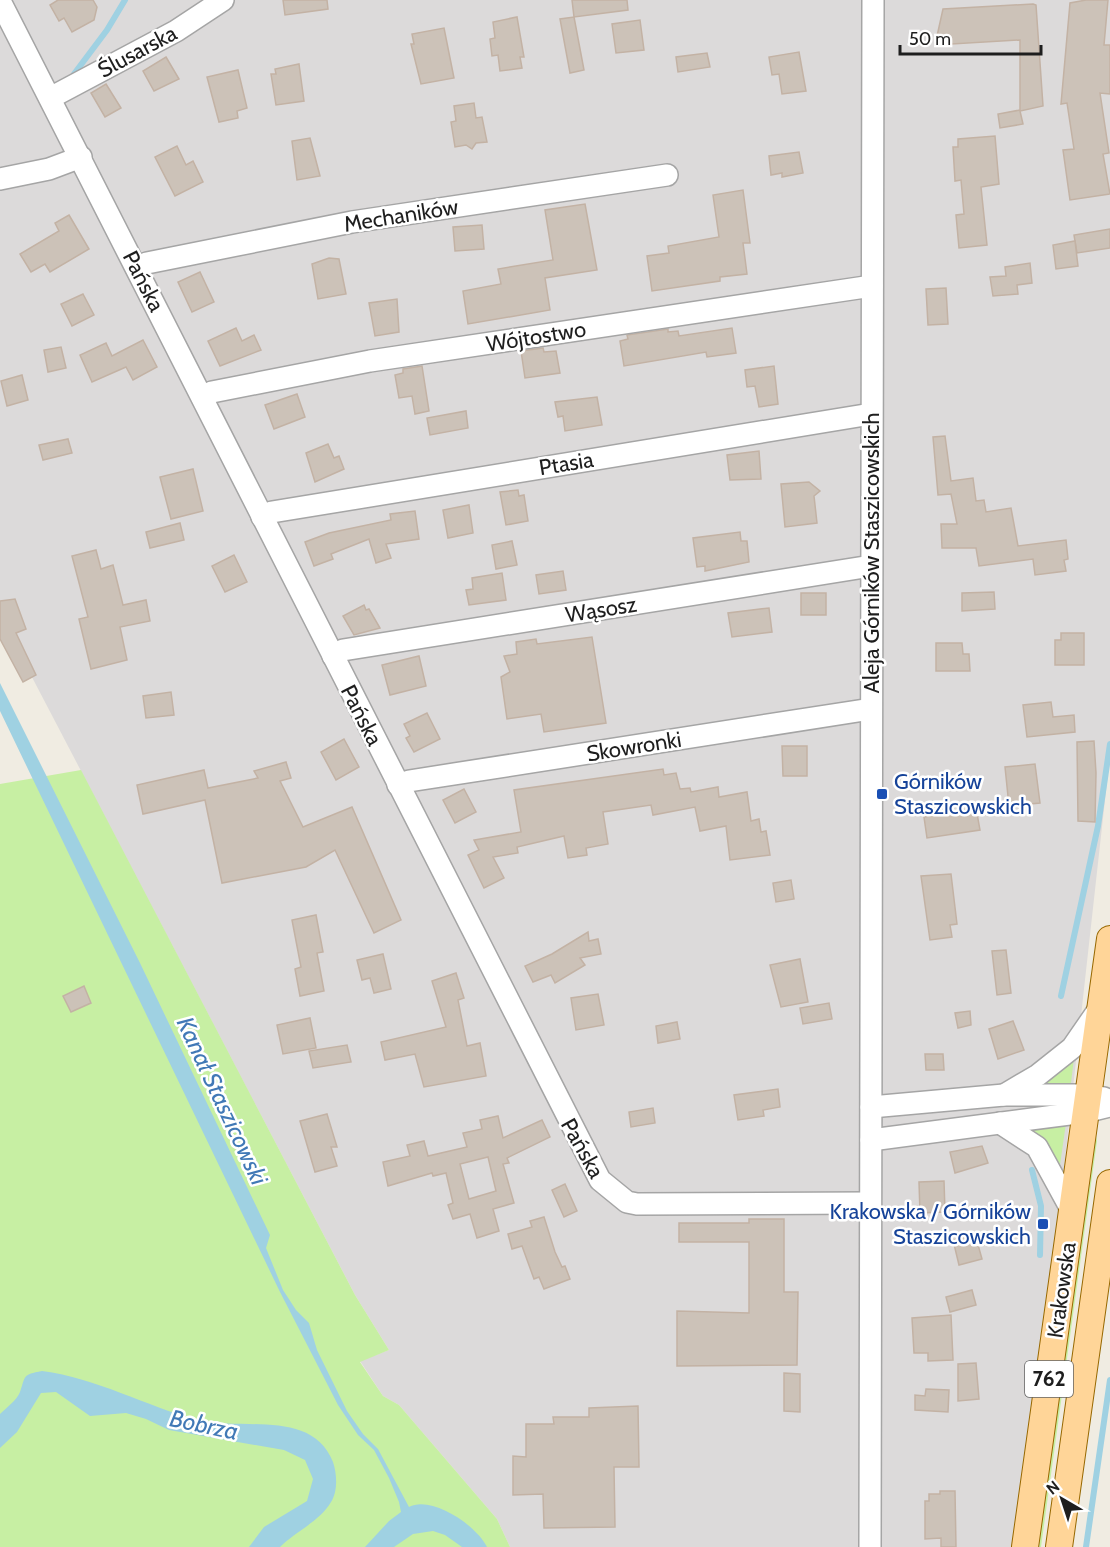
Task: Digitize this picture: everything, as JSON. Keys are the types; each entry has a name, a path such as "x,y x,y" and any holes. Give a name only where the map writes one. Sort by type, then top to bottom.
{"main road":[{"name":"Krakowska","path":"1025,1547 1072,1211 1098,1103 1101,1005 1110,939"},
{"name":"Krakowska","path":"1059,1547 1110,1183"}],"street":[{"name":"Ślusarska","path":"50,98 176,32 223,0"},
{"name":"Aleja Górników Staszicowskich","path":"870,1547 873,0"},
{"name":"Pańska","path":"0,1 587,1159 608,1189 627,1202 637,1204 870,1203"},
{"path":"0,179 50,169 81,158"},
{"name":"Mechaników","path":"137,268 147,263 352,222 667,175"},
{"name":"Wójtostwo","path":"202,398 212,392 370,361 872,286"},
{"name":"Ptasia","path":"262,517 272,512 871,414"},
{"name":"Wąsosz","path":"333,656 343,650 871,567"},
{"name":"Skowronki","path":"398,785 409,781 871,709"},
{"path":"1004,1095 1038,1075 1072,1048 1101,1005"},
{"path":"871,1107 1004,1095 1098,1103"},
{"path":"871,1140 1000,1123 1098,1103"},
{"name":"Krakowska","path":"1000,1123 1037,1147 1072,1211"}],"shaded area":[{"path":"0,0 1110,0 1110,755 1022,1547 510,1547 497,1519 399,1405 383,1396 360,1361 389,1350 355,1295 0,616"}],"green space":[{"path":"81,770 355,1295 389,1350 360,1362 383,1396 399,1405 497,1519 510,1547 0,1547 0,784"},
{"path":"1074,1058 1071,1083 1038,1083"},
{"path":"1066,1123 1059,1172 1025,1128"},
{"path":"1095,1132 1097,1141 1041,1547 1036,1547"}],"water":[{"path":"0,683 140,963 270,1235 266,1248 283,1290 296,1310 309,1323 317,1350 347,1411 363,1434 378,1449 409,1507 419,1504 429,1505 453,1515 474,1530 487,1547 462,1547 445,1535 433,1531 413,1534 394,1547 365,1547 389,1521 401,1512 389,1478 374,1450 358,1435 338,1405 280,1292 0,711"},
{"name":"Bobrza","path":"42,1371 102,1386 198,1420 293,1428 323,1445 333,1462 336,1482 333,1498 314,1521 280,1547 249,1547 264,1527 307,1501 313,1479 305,1460 284,1450 169,1430 126,1413 90,1416 56,1392 41,1393 17,1432 0,1448 0,1414 19,1395 24,1379"}],"building":[{"path":"58,0 93,0 97,7 94,20 72,32 64,18 59,21 50,5"},
{"path":"283,0 327,0 328,9 285,15"},
{"path":"572,0 627,0 628,10 574,17"},
{"path":"1108,0 1104,45 1110,45 1110,94 1100,93 1109,153 1103,154 1110,194 1070,200 1063,150 1074,149 1067,103 1061,104 1070,3"},
{"path":"1036,5 1043,106 1020,111 1023,124 1000,128 998,114 1020,110 1020,40 935,45 943,9"},
{"path":"517,17 524,57 520,57 522,68 500,71 498,55 492,56 490,39 495,38 493,22"},
{"path":"574,17 584,70 570,73 560,19"},
{"path":"640,20 644,50 616,53 612,24"},
{"path":"444,28 454,78 421,84 411,44 414,44 412,34"},
{"path":"799,52 806,91 782,94 779,74 772,75 769,57"},
{"path":"707,53 710,67 678,72 676,57"},
{"path":"166,57 179,79 154,91 143,71"},
{"path":"299,64 304,101 276,105 271,74 276,74 275,69"},
{"path":"238,70 247,108 237,111 238,118 219,122 207,77"},
{"path":"106,84 121,108 105,117 91,93"},
{"path":"474,103 476,118 482,117 487,142 476,143 472,149 466,145 455,147 451,122 456,121 454,106"},
{"path":"995,136 999,184 981,187 987,245 959,248 956,215 964,214 961,180 955,181 953,147 958,147 958,139"},
{"path":"310,138 320,176 297,180 292,141"},
{"path":"177,146 186,165 193,161 203,182 175,196 155,157"},
{"path":"799,152 803,173 782,177 782,173 771,175 769,156"},
{"path":"743,190 750,243 743,243 747,274 720,277 720,281 652,291 647,256 669,253 668,246 719,237 713,195"},
{"path":"585,204 597,270 545,278 550,310 468,324 463,291 501,284 498,269 553,260 545,210"},
{"path":"69,215 89,249 50,272 45,264 31,272 20,254 59,231 55,223"},
{"path":"482,225 484,249 455,251 453,227"},
{"path":"1110,229 1110,248 1077,253 1074,235"},
{"path":"1075,241 1078,266 1056,269 1053,245"},
{"path":"329,258 339,259 346,294 318,299 312,264"},
{"path":"1030,263 1032,283 1017,285 1018,294 993,296 990,277 1006,276 1005,267"},
{"path":"200,272 214,302 192,312 178,282"},
{"path":"946,288 948,324 928,325 926,289"},
{"path":"83,294 94,315 72,326 61,304"},
{"path":"397,299 399,332 375,336 369,303"},
{"path":"236,328 242,341 254,335 261,350 220,366 208,341"},
{"path":"732,328 736,353 707,357 706,352 624,366 620,341 628,339 627,335 668,329 668,332 678,331 679,336"},
{"path":"143,340 157,367 133,380 126,367 92,382 80,355 106,343 112,356"},
{"path":"61,347 66,368 48,372 44,350"},
{"path":"543,348 544,352 556,351 560,373 525,378 521,351"},
{"path":"422,366 429,411 415,414 412,396 399,398 395,375 403,373 403,369"},
{"path":"774,366 778,404 759,407 755,386 747,387 745,370"},
{"path":"22,375 28,400 7,406 1,381"},
{"path":"297,394 305,417 274,429 265,405"},
{"path":"597,397 602,425 565,431 563,416 558,417 555,402"},
{"path":"466,411 468,428 430,435 427,418"},
{"path":"945,436 951,481 973,478 976,501 984,500 986,512 1011,508 1018,546 1066,540 1068,559 1064,560 1066,571 1035,575 1033,559 979,566 976,548 942,548 941,524 957,524 951,494 938,495 933,437"},
{"path":"68,439 72,453 43,460 39,445"},
{"path":"328,444 334,458 339,456 344,469 315,482 306,453"},
{"path":"759,451 761,479 730,480 727,455"},
{"path":"193,469 203,511 171,519 160,477"},
{"path":"809,482 820,491 814,496 817,523 785,527 781,484"},
{"path":"518,490 519,496 524,495 528,521 506,525 500,492"},
{"path":"469,505 473,533 448,538 443,510"},
{"path":"415,511 419,539 386,544 391,558 376,563 369,539 331,554 333,559 314,566 305,542 329,533 391,520 390,514"},
{"path":"180,523 184,540 150,548 146,532"},
{"path":"740,532 741,541 747,541 749,562 705,571 705,566 697,567 693,538"},
{"path":"512,541 517,565 496,569 492,545"},
{"path":"96,550 101,569 113,565 123,605 146,600 150,621 120,627 127,660 91,669 79,619 88,617 72,556"},
{"path":"234,555 247,582 225,592 212,566"},
{"path":"563,571 566,590 539,594 536,575"},
{"path":"502,573 506,600 469,605 466,590 473,589 472,578"},
{"path":"994,592 995,609 962,611 962,593"},
{"path":"801,593 826,593 826,615 801,615"},
{"path":"15,599 26,629 16,633 36,675 23,682 0,639 0,601"},
{"path":"364,605 366,610 369,609 380,628 354,635 343,616"},
{"path":"769,608 772,632 732,637 728,613"},
{"path":"1061,633 1084,633 1084,665 1055,665 1055,640 1061,640"},
{"path":"592,637 606,723 544,732 541,714 507,719 501,677 510,672 504,656 517,654 516,642 536,639 537,644"},
{"path":"936,643 962,643 963,654 969,654 970,671 936,671"},
{"path":"419,656 426,686 390,695 382,665"},
{"path":"171,692 174,715 146,718 143,696"},
{"path":"1051,702 1053,717 1074,715 1075,732 1027,737 1023,705"},
{"path":"427,713 440,739 414,752 406,738 410,736 404,724"},
{"path":"344,739 359,767 336,780 321,752"},
{"path":"1094,741 1095,822 1078,821 1077,742"},
{"path":"782,746 807,746 807,776 783,776"},
{"path":"286,762 291,778 280,781 303,827 352,807 401,920 374,933 335,850 306,867 222,883 205,800 143,814 137,785 204,770 208,788 258,778 254,771"},
{"path":"1035,764 1040,803 1009,806 1005,767"},
{"path":"663,769 664,775 676,773 680,789 690,788 691,792 718,787 719,797 747,792 751,821 759,819 761,832 766,831 770,855 730,860 726,826 700,831 695,807 653,815 651,805 603,812 608,844 586,848 587,855 568,858 564,836 517,847 518,853 493,857 504,878 484,888 468,855 479,850 474,840 521,832 514,790"},
{"path":"464,789 476,812 455,823 443,800"},
{"path":"976,808 980,830 927,838 924,817"},
{"path":"951,874 957,924 950,925 952,937 930,940 921,876"},
{"path":"791,880 794,899 776,902 773,883"},
{"path":"316,915 323,952 317,953 324,991 300,996 295,969 301,967 292,920"},
{"path":"588,932 589,941 598,939 601,954 580,958 585,965 555,983 551,975 533,982 525,966 552,954"},
{"path":"1006,950 1011,993 997,995 992,951"},
{"path":"383,954 391,989 374,993 370,978 362,980 357,960"},
{"path":"800,959 808,1002 781,1007 770,965"},
{"path":"456,973 464,998 458,1000 467,1046 480,1043 486,1076 424,1087 415,1054 385,1060 381,1042 446,1027 432,981"},
{"path":"84,986 91,1003 71,1012 63,996"},
{"path":"598,994 604,1025 576,1030 571,998"},
{"path":"829,1003 832,1019 803,1024 800,1008"},
{"path":"970,1011 971,1025 958,1028 955,1013"},
{"path":"310,1018 316,1048 283,1054 277,1025"},
{"path":"1013,1021 1024,1050 998,1059 989,1029"},
{"path":"677,1022 680,1039 658,1043 656,1026"},
{"path":"347,1045 351,1062 313,1068 309,1051"},
{"path":"925,1054 943,1054 944,1070 926,1070"},
{"path":"778,1089 780,1107 763,1110 764,1116 738,1120 734,1095"},
{"path":"653,1108 655,1123 631,1127 629,1112"},
{"path":"327,1114 337,1147 331,1147 337,1166 315,1172 300,1121"},
{"path":"498,1116 503,1138 542,1120 550,1137 507,1158 509,1163 503,1164 514,1203 493,1209 499,1231 477,1238 470,1214 453,1219 448,1205 453,1203 446,1173 433,1176 432,1173 388,1186 383,1162 410,1156 407,1145 424,1141 428,1156 467,1147 463,1133 482,1129 480,1120","holes":["488,1157 496,1191 469,1199 460,1164"]},
{"path":"982,1146 988,1163 955,1173 950,1152"},
{"path":"944,1181 945,1212 920,1213 919,1182"},
{"path":"565,1184 577,1211 564,1217 552,1190"},
{"path":"544,1217 555,1252 562,1267 565,1266 570,1279 544,1289 539,1277 534,1279 522,1246 512,1249 508,1234 532,1227 530,1221"},
{"path":"749,1219 784,1219 784,1292 798,1292 797,1365 677,1366 677,1311 749,1313 749,1242 679,1242 679,1223 749,1223"},
{"path":"975,1234 982,1259 959,1265 953,1240"},
{"path":"972,1290 976,1305 950,1312 946,1297"},
{"path":"951,1315 953,1360 928,1361 928,1353 914,1353 912,1318"},
{"path":"976,1363 979,1399 958,1401 958,1364"},
{"path":"784,1373 800,1374 800,1412 784,1411"},
{"path":"926,1389 949,1390 948,1412 915,1410 915,1395 925,1396"},
{"path":"638,1406 639,1467 614,1467 615,1527 544,1528 543,1494 513,1495 513,1456 526,1457 526,1424 554,1424 553,1417 589,1417 589,1408"},
{"path":"940,1491 955,1491 956,1547 941,1547 941,1538 925,1539 925,1501 929,1501 929,1494 940,1494"}],"waterway":[{"path":"74,74 107,30 125,0"},
{"path":"1061,996 1098,826 1110,744"},
{"path":"1032,1170 1041,1206 1040,1255"},
{"path":"1086,1547 1110,1380"}],"place":[{"name":"Górników Staszicowskich","path":"882,794"},
{"name":"Krakowska / Górników Staszicowskich","path":"1043,1224"}],"water label":[{"name":"Kanał Staszicowski","path":"222,1101"}]}
